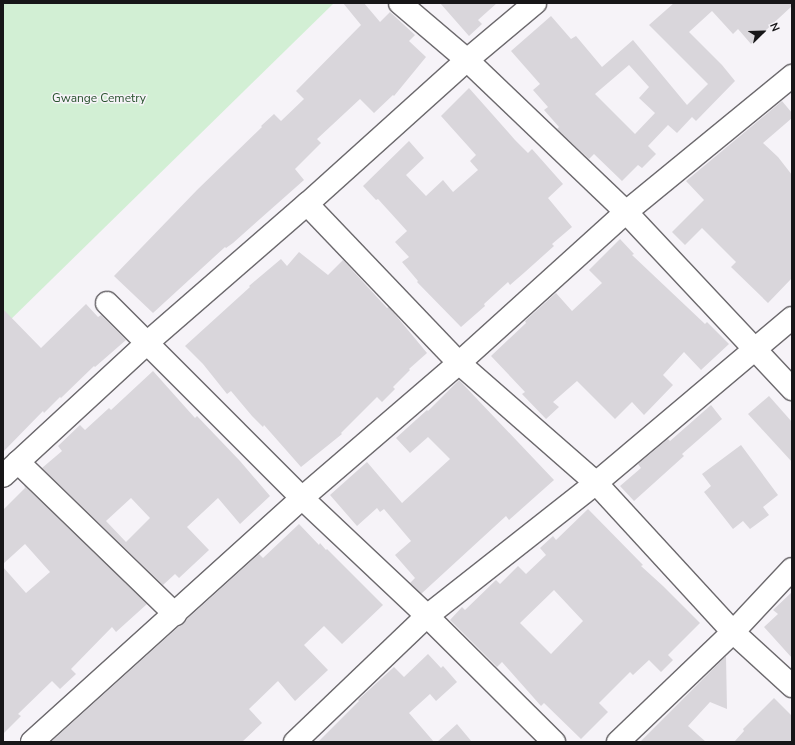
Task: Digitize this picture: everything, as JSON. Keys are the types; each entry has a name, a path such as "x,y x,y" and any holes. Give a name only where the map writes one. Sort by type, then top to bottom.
{"street":[{"path":"400,3 467,60 626,212 792,389"},
{"path":"175,614 10,469 148,342 307,204 467,60 535,3"},
{"path":"32,742 302,498 459,363 626,212 792,76"},
{"path":"307,204 459,363 596,483 733,632 792,686"},
{"path":"106,303 148,342 302,498 427,616 554,742"},
{"path":"295,742 427,616 596,483 792,318"},
{"path":"618,742 733,632 792,569"}],"green space":[{"name":"Gwange Cemetry","path":"3,3 334,3 3,327"}],"building":[{"path":"343,3 364,3 380,22 390,12 415,35 409,41 426,57 394,96 393,95 374,113 360,99 317,139 321,143 295,169 304,180 233,243 226,248 225,247 153,313 114,276 197,190 262,127 261,126 274,114 281,121 304,99 296,91 361,25"},
{"path":"440,3 497,3 478,20 482,24 469,36"},
{"path":"674,3 792,3 792,6 751,44 738,29 733,34 712,11 689,32 722,65 735,81 696,121 692,117 677,133 668,125 648,146 656,154 642,168 638,165 622,181 594,154 589,159 557,129 559,127 544,110 548,107 533,90 540,84 511,51 551,16 571,39 576,36 602,67 633,40 687,105 708,84 649,25","holes":["629,65 649,87 639,98 655,113 635,134 595,94"]},
{"path":"469,88 515,140 528,153 532,149 563,184 548,198 572,227 552,244 554,246 510,285 508,282 484,304 485,306 461,327 417,282 418,281 402,262 409,257 395,242 407,231 378,199 376,200 363,186 409,141 424,158 406,175 426,196 443,180 453,192 478,170 470,161 476,155 441,116"},
{"path":"782,101 792,113 792,118 763,143 778,157 792,175 792,278 768,303 731,267 736,262 702,228 685,245 672,232 704,200 686,181"},
{"path":"620,239 634,254 632,255 705,324 707,322 729,344 701,370 684,352 663,375 673,385 644,415 632,402 615,419 577,381 553,402 559,407 546,419 522,394 525,392 491,356 526,323 525,321 556,293 572,311 602,283 589,270"},
{"path":"299,252 328,275 343,260 387,308 389,307 427,353 409,369 410,370 393,387 395,389 382,402 377,397 341,433 342,434 301,467 264,425 263,427 252,416 231,391 227,394 203,364 185,346 250,287 249,286 281,259 287,266"},
{"path":"86,304 98,317 101,315 126,340 95,367 94,366 44,413 43,411 3,452 3,309 41,348"},
{"path":"153,371 195,418 197,416 240,461 270,496 240,524 218,498 187,527 209,550 179,578 175,574 163,585 42,468 62,451 58,446 80,425 85,430 109,408 111,410","holes":["131,498 150,518 126,542 106,521"]},
{"path":"459,380 554,480 509,520 506,516 421,594 410,583 415,578 395,555 411,541 384,509 380,512 377,508 357,526 330,495 367,462 402,503 450,459 428,437 410,453 396,438 427,410 428,411"},
{"path":"769,396 792,422 792,462 748,414"},
{"path":"711,405 722,419 682,454 684,456 634,501 620,486 641,468 638,464 668,439 670,441"},
{"path":"741,445 778,495 763,507 769,515 750,529 743,521 733,529 704,492 711,486 702,474"},
{"path":"24,485 147,604 116,632 112,627 71,669 76,674 60,689 52,681 18,714 21,716 3,734 3,567 26,593 50,572 25,544 3,564 3,510 25,488"},
{"path":"588,509 643,565 641,566 700,623 668,655 673,660 661,672 649,660 633,675 630,672 599,703 608,712 581,739 544,703 541,706 502,662 497,667 450,620 462,607 465,610 496,580 500,584 518,566 526,574 546,555 540,548 553,536 556,540","holes":["554,590 583,621 551,654 520,623"]},
{"path":"299,524 319,545 320,543 326,550 327,549 383,605 342,644 324,626 304,645 328,670 295,701 278,681 249,709 262,723 242,742 51,742 259,554 263,558"},
{"path":"792,592 792,658 764,627 778,614 773,610"},
{"path":"428,654 441,668 443,666 457,682 436,701 430,694 409,713 434,742 318,742 359,701 358,700 394,667 404,677"},
{"path":"726,656 727,709 710,702 688,726 706,742 640,742"},
{"path":"774,698 792,716 792,742 734,742 744,731 743,729"},
{"path":"457,724 472,742 437,742"}]}
